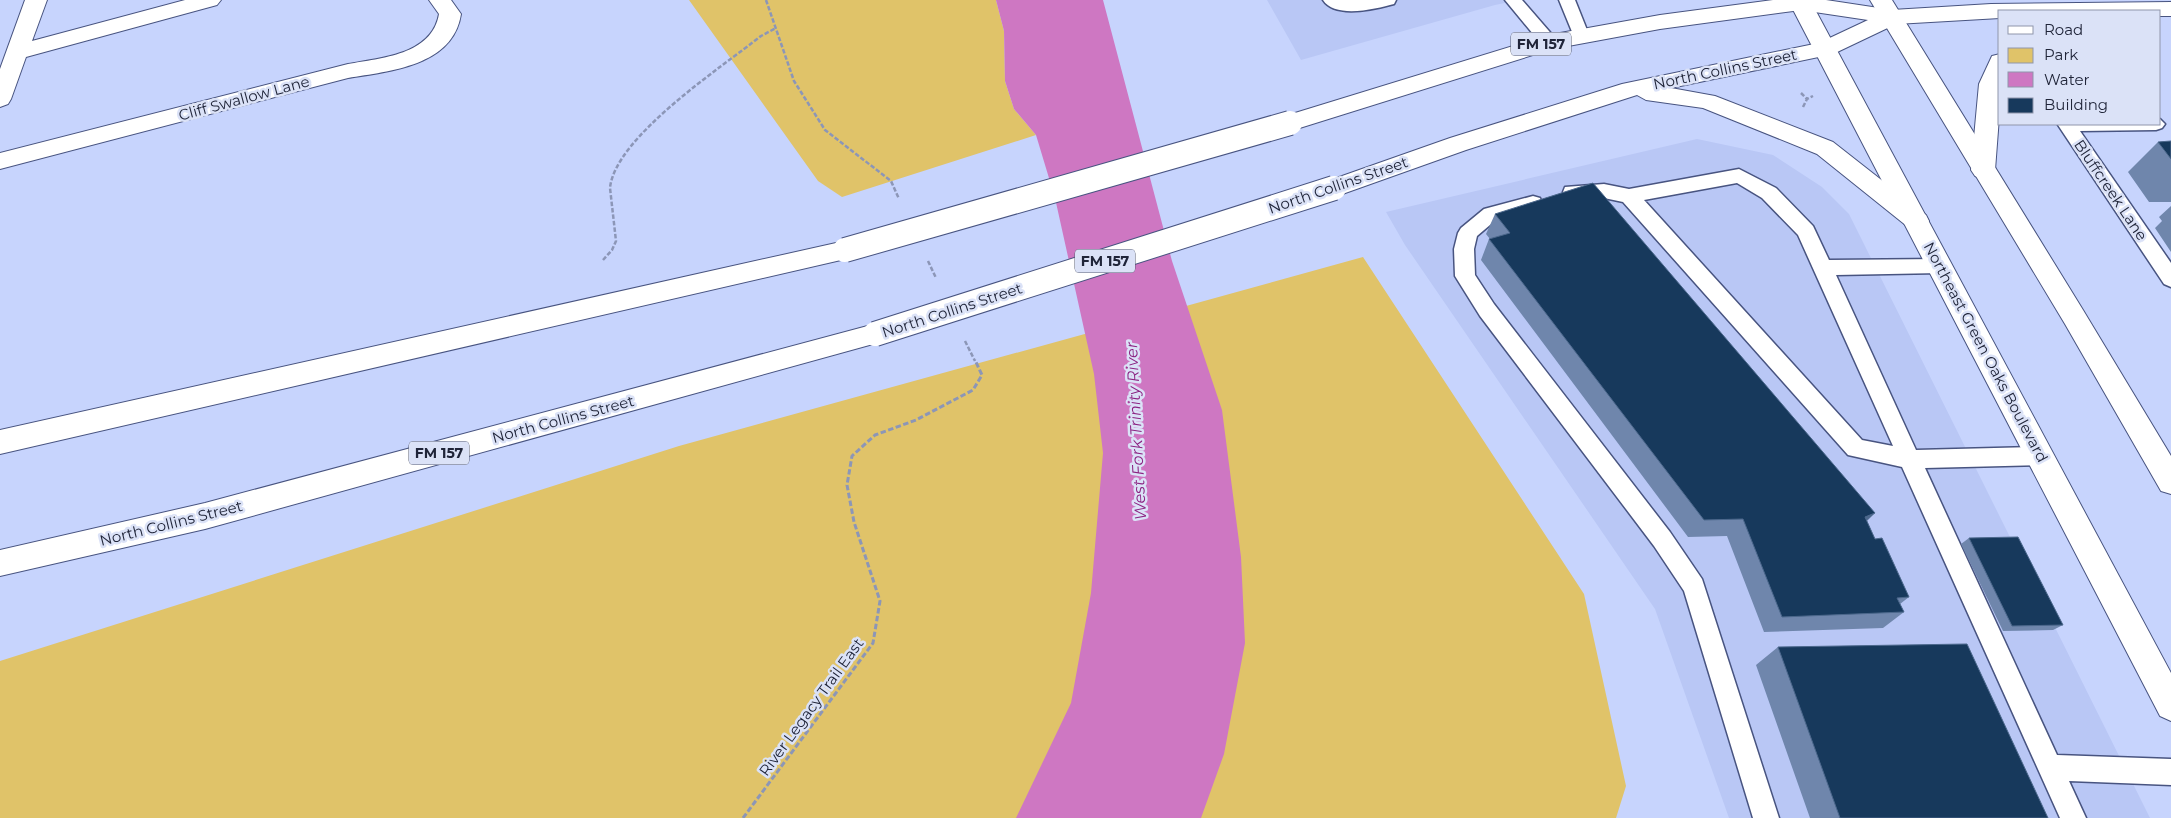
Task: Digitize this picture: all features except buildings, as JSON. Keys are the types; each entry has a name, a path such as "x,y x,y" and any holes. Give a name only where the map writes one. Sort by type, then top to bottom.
{"main road":[{"path":"0,99 36,0"},
{"path":"17,52 210,0"},
{"name":"Cliff Swallow Lane","path":"0,161 348,71 400,61 428,50 446,32 450,14 440,0"},
{"path":"1660,22 1703,0"},
{"path":"2083,0 2110,10"},
{"name":"North Collins Street","path":"0,442 845,250 1290,123 1549,42 1581,35 1800,1 1887,9 1998,11"},
{"name":"Northeast Green Oaks Boulevard","path":"1800,1 2171,705"},
{"name":"North Collins Street","path":"2110,10 2144,4 2171,9"},
{"path":"1887,9 2171,482"},
{"name":"North Collins Street","path":"0,563 205,516 875,334 1334,188 1458,144 1630,89 1825,49 1887,9"},
{"path":"1984,170 1990,84 1998,66"},
{"path":"1630,89 1707,101 1824,148 1917,221"}],"lane":[{"path":"1331,0 1340,6 1388,0"},
{"path":"1513,0 1549,42"},
{"path":"1567,0 1581,35"},
{"name":"Bluffcreek Lane","path":"2067,125 2171,279"},
{"path":"1766,818 1694,587 1662,539 1486,310 1466,276 1464,249 1468,233 1491,214 1570,192 1604,191 1629,196 1739,176 1769,193 1806,231 2073,818"},
{"path":"1629,196 1856,448 1910,459 2040,456"},
{"path":"1822,268 1941,266"},
{"path":"2050,767 2171,772"}],"path":[{"path":"766,0 794,81 824,130 891,182 903,208"},
{"path":"603,260 612,250 616,241 611,181 614,170 624,155 667,110 761,36 776,28"},
{"path":"1801,93 1807,100 1813,96"},
{"path":"924,252 936,278"},
{"name":"River Legacy Trail East","path":"743,818 873,643 880,601 854,522 846,486 852,456 874,435 916,420 973,390 982,376 965,340"}],"shaded area":[{"path":"1267,0 1519,0 1495,5 1301,60"},
{"path":"1697,139 1773,155 1822,187 1849,214 2150,818 1729,818 1655,609 1405,245 1386,212"}],"green space":[{"path":"689,0 996,0 1004,31 1005,81 1014,109 1036,135 842,197 818,181"},
{"path":"1363,257 1584,594 1626,786 1616,818 0,818 0,661 679,446"}],"water":[{"name":"West Fork Trinity River","path":"996,0 1103,0 1172,261 1222,410 1241,557 1245,643 1224,754 1201,818 1016,818 1071,703 1091,593 1103,453 1094,374 1055,198 1036,135 1014,109 1005,81 1004,31"}]}
